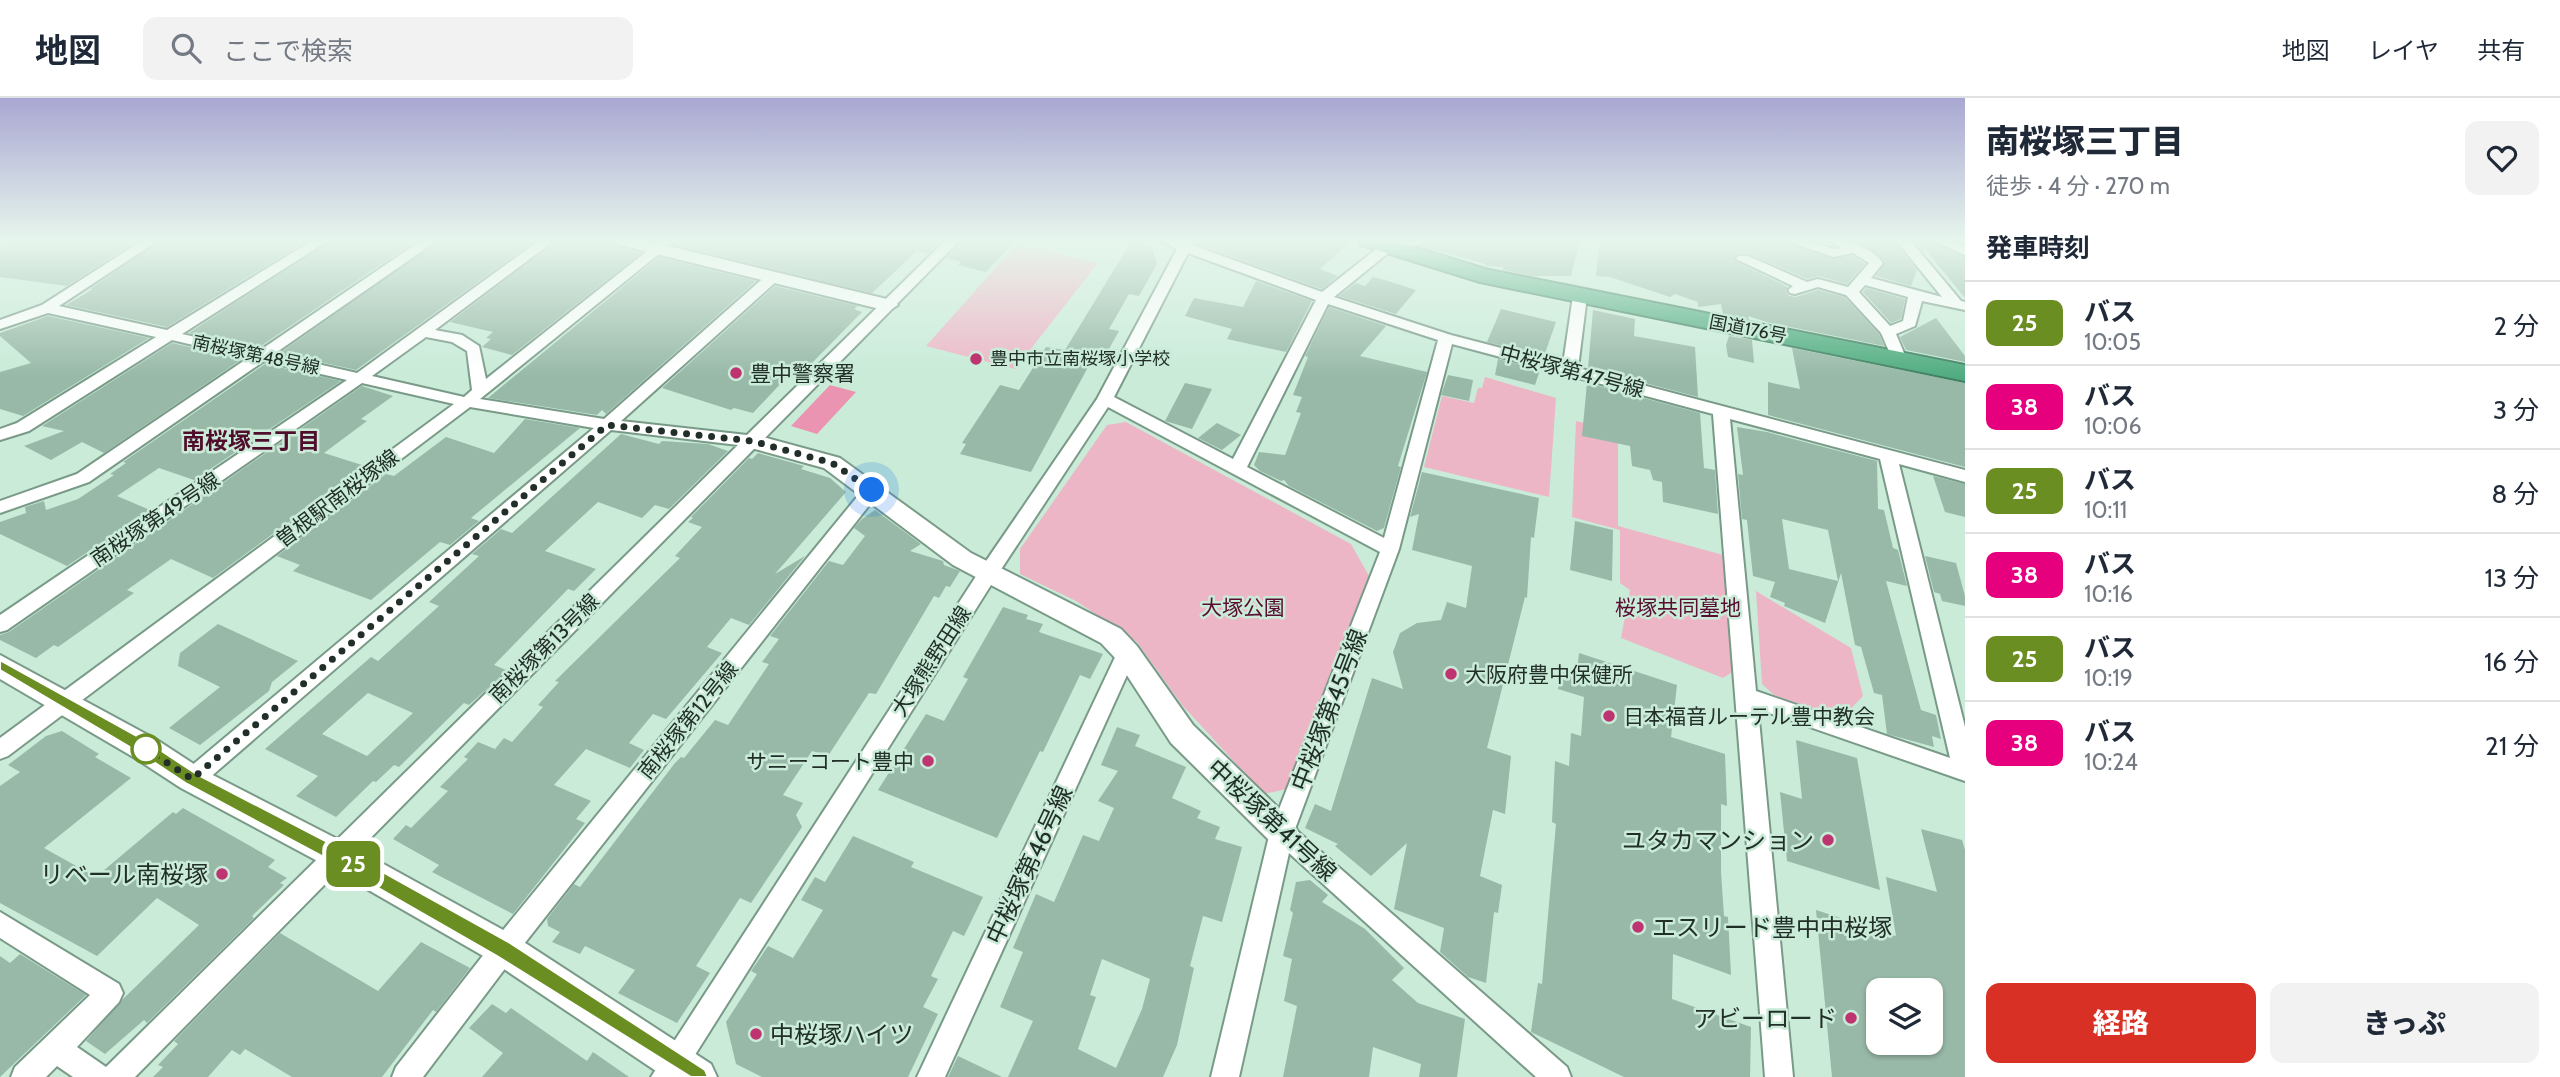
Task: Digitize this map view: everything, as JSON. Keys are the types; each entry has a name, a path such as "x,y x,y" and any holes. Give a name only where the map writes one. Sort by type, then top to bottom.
{"highway":[{"name":"国道176号","path":"1531,286 1965,373"}],"street":[{"path":"0,326 47,308 81,286"},
{"path":"0,435 23,427 247,286"},
{"path":"0,507 83,478 364,286"},
{"name":"南桜塚第49号線","path":"0,625 360,379 486,286"},
{"name":"曽根駅南桜塚線","path":"0,749 473,397 613,286"},
{"path":"192,779 607,425 763,286"},
{"path":"812,286 887,305"},
{"name":"南桜塚第13号線","path":"116,1077 907,286"},
{"name":"大塚熊野田線","path":"679,1072 989,572 1105,399 1158,286"},
{"name":"中桜塚第47号線","path":"1292,286 1446,338 1965,476"},
{"path":"1237,470 1324,298 1336,286"},
{"path":"1787,293 1811,286"},
{"path":"1828,286 1851,292 1888,332 1899,360"},
{"path":"1851,292 1857,286"},
{"path":"1883,286 1962,309"},
{"path":"1942,286 1962,309"},
{"path":"1888,332 1910,323 1916,295"},
{"path":"1570,370 1580,296"},
{"name":"南桜塚第48号線","path":"47,308 360,379 473,397 607,425 752,441"},
{"path":"424,332 457,338 474,349 473,397"},
{"name":"中桜塚第45号線","path":"1225,1077 1282,832 1390,549 1446,338"},
{"path":"1105,399 1390,549"},
{"path":"1721,411 1779,1077"},
{"path":"752,441 832,463 962,559 989,572"},
{"path":"1888,455 1965,772"},
{"name":"南桜塚第12号線","path":"406,1077 503,950 872,490"},
{"name":"中桜塚第41号線","path":"989,572 1111,636 1127,653 1182,734 1282,832 1558,1077"},
{"name":"中桜塚第46号線","path":"930,1077 1127,653"},
{"path":"0,666 146,749 192,779 337,855 503,950 679,1072"},
{"path":"1745,696 1965,772"},
{"path":"0,924 110,993 56,1049 24,1077"},
{"path":"56,1049 97,1077"}],"green space":[{"path":"980,286 1080,286 1015,369 926,346"},
{"path":"1485,377 1556,398 1549,497 1424,467 1442,396 1474,403 1478,388 1482,388"},
{"name":"桜塚共同墓地","path":"1576,421 1618,431 1618,526 1723,555 1734,671 1723,678 1621,638 1630,590 1620,583 1620,530 1572,517"},
{"name":"大塚公園","path":"1126,422 1351,544 1369,576 1286,789 1264,794 1182,705 1137,642 1076,601 1020,574 1020,549 1107,425"},
{"path":"1756,591 1851,648 1863,696 1841,719 1774,695 1762,684"}],"shaded area":[{"path":"830,385 856,392 817,434 791,426"}],"building":[{"path":"95,286 234,286 167,327 66,305 93,289 90,289"},
{"path":"261,286 350,286 258,348 189,333"},
{"path":"375,286 473,286 356,370 280,353"},
{"path":"498,286 600,286 512,355 482,347 491,339 486,338 493,332 450,322"},
{"path":"624,286 751,286 606,414 602,410 597,415 488,398"},
{"name":"豊中警察署","path":"775,286 858,306 854,309 862,312 811,364 802,361 753,413 734,408 731,410 662,388"},
{"path":"842,286 880,286 872,293"},
{"path":"1104,286 1145,286 1139,296 1129,294 1109,329 1119,331 1103,360 1093,358 1031,472 960,454 966,444 962,443 1000,385 1019,390 1046,347 1065,350"},
{"path":"1254,286 1269,286 1312,301 1286,352 1227,339 1232,329 1185,316 1194,298 1243,307"},
{"path":"1352,286 1403,286 1416,290 1396,314 1339,296"},
{"path":"1636,286 1785,286 1789,296 1796,297 1818,290 1845,297 1879,334 1884,346 1748,316 1749,319 1723,314 1721,304 1698,307 1698,302 1675,294 1670,297"},
{"path":"1955,286 1965,286 1965,298"},
{"path":"1866,288 1905,299 1901,319 1891,323 1863,292"},
{"path":"1329,307 1386,326 1360,356 1427,372 1398,466 1401,467 1384,528 1377,531 1289,486 1284,480 1260,471 1254,465 1259,452 1285,455 1301,413 1296,412 1302,397 1293,395 1308,357 1305,356"},
{"path":"1501,309 1556,322 1544,356 1487,342"},
{"path":"1593,310 1635,319 1634,336 1695,347 1698,397 1588,368"},
{"path":"48,316 149,338 23,416 0,409 0,372 31,363 0,336 0,333"},
{"path":"1936,318 1965,356 1965,362 1906,350 1900,337"},
{"path":"1729,336 1752,340 1754,363 1728,357 1726,345"},
{"path":"172,343 242,359 104,453 82,442 51,460 24,446 64,431 42,426"},
{"path":"1792,348 1965,383 1965,467 1768,415 1768,382 1800,389"},
{"path":"1498,359 1540,370 1535,385 1495,375"},
{"path":"265,364 341,381 194,480 159,468 117,496 150,510 67,566 0,534 0,522 26,513 25,507 44,501 46,510 78,499 114,475 110,474 126,463 123,462"},
{"path":"1448,375 1473,380 1469,401 1441,395"},
{"path":"1185,383 1212,389 1192,429 1165,421"},
{"path":"1587,383 1700,413 1704,468 1715,470 1718,514 1663,502 1662,482 1653,480 1650,470 1632,466 1630,446 1582,436"},
{"path":"362,386 393,396 361,419 367,421 324,453 365,466 213,578 171,559 127,590 134,593 58,647 54,645 36,658 0,640 0,635 9,632"},
{"path":"525,419 580,428 471,518 479,521 450,545 440,542 371,600 293,571 300,565 277,556 386,474 394,476 446,437 494,453"},
{"path":"1217,423 1241,435 1222,450 1198,438"},
{"path":"1737,427 1767,432 1877,461 1878,509 1884,510 1893,548 1898,550 1907,586 1886,581 1921,710 1936,715 1941,739 1932,736 1934,747 1887,734 1882,695 1874,693 1861,647 1855,645 1841,573 1825,623 1784,606 1785,603 1770,597 1775,582 1753,576 1747,520 1742,519 1738,474 1743,475","holes":["1782,519 1828,530 1838,581 1789,569"]},
{"path":"621,434 659,444 662,441 708,444 728,451 669,509 655,505 642,518 598,502 545,551 596,569 574,591 568,589 494,665 506,670 469,705 464,703 399,767 394,765 376,782 373,781 336,817 296,796 318,776 265,749 371,657 378,661 439,606 429,602 479,556 472,554 501,529 512,533","holes":["368,693 413,713 367,756 322,734"]},
{"path":"758,453 804,466 801,469 830,478 846,492 775,574 805,556 749,625 731,618 707,647 722,653 666,719 653,714 629,743 644,750 630,768 586,749 554,785 591,801 576,819 585,823 513,914 432,872 439,865 393,839 406,825 411,828 448,791 440,787 468,759 464,757 478,742 495,749 504,738 512,742 543,707 538,705 559,682 555,681 680,558 675,556 702,527 688,522 693,518 691,517 749,458 752,459"},
{"path":"1422,472 1539,498 1534,538 1531,537 1527,598 1525,597 1487,748 1511,756 1505,814 1493,810 1480,876 1502,885 1498,913 1494,912 1486,983 1468,977 1440,952 1444,928 1394,909 1407,843 1371,876 1335,846 1338,844 1305,828 1315,804 1331,811 1372,678 1403,689 1393,652 1400,633 1417,623 1441,620 1447,602 1466,608 1472,566 1412,550 1419,514 1410,517"},
{"path":"1933,476 1965,484 1965,517 1945,512"},
{"path":"875,510 921,544 910,551 943,561 944,565 960,571 939,598 934,596 876,694 869,693 828,756 812,751 783,795 803,803 796,815 802,827 751,903 740,898 696,966 710,973 677,1023 618,993 635,970 585,946 580,954 552,942 560,932 548,926 547,919 574,884 580,887 675,763 681,757 684,758 715,720 728,725 769,664 762,662 779,639 770,636 829,561 843,565 865,536 854,528"},
{"path":"1575,521 1613,530 1612,581 1570,570"},
{"path":"1925,556 1956,563 1965,606 1942,601 1940,594 1934,592"},
{"path":"1003,607 1028,615 1026,619 1043,624 1039,632 1103,654 1090,679 1080,675 997,838 878,790 926,714 944,721 968,679 963,677"},
{"path":"218,624 298,661 272,682 269,691 200,745 169,728 220,687 178,666 180,653"},
{"path":"1579,653 1677,685 1671,737 1725,754 1727,806 1721,804 1721,872 1724,916 1728,917 1731,975 1673,954 1672,999 1751,1027 1750,1077 1624,1077 1531,1032 1538,983 1542,984 1556,824 1552,822 1555,761 1569,766 1571,733 1581,736 1584,697 1558,689 1560,668 1577,673"},
{"path":"1117,727 1140,735 1135,746 1186,767 1172,798 1201,811 1197,818 1220,827 1215,839 1242,847 1222,922 1203,916 1190,966 1194,968 1177,1045 1163,1077 1008,1077 1033,1021 1000,1007 1023,952 1013,948 1036,894 1054,902 1083,835 1099,841 1114,808 1098,801 1118,771 1101,765","holes":["1102,959 1150,979 1142,1009 1116,1068 1078,1049 1096,997 1090,995"]},
{"path":"62,731 99,754 95,757 131,778 44,848 96,877 173,812 176,814 183,808 275,860 268,867 287,878 280,883 284,885 252,916 254,918 147,1023 144,1020 105,1054 86,1041 123,999 199,925 157,898 97,956 0,903 0,786 20,772 8,765 46,736"},
{"name":"ユタカマンション","path":"1796,740 1857,758 1880,890 1787,861 1780,792 1802,799"},
{"path":"1921,829 1962,840 1965,850 1965,1077 1832,1077 1816,910 1896,936 1886,877 1937,892"},
{"path":"853,836 914,862 911,867 983,897 964,936 953,931 931,976 938,979 923,1007 938,1014 908,1077 762,1077 736,1064 726,1022 757,974 751,971 768,946 793,958 823,910 801,900 815,877 825,882"},
{"path":"1310,880 1328,895 1322,902 1365,929 1404,968 1392,980 1418,1003 1465,1019 1457,1077 1419,1077 1421,1064 1373,1047 1369,1077 1283,1077 1297,1006 1284,1001 1292,959 1283,956 1293,913 1290,910 1296,882"},
{"path":"280,933 378,991 421,942 470,968 436,1012 433,1010 382,1077 292,1077 245,1049 240,1055 232,1050 208,1077 153,1077 163,1067 158,1065 178,1044 174,1041"},
{"path":"20,954 86,995 0,1077 0,956 10,963"},
{"path":"492,1004 506,1013 511,1008 587,1061 593,1052 629,1077 482,1077 503,1053 469,1028"},
{"path":"958,1056 1002,1077 948,1077"}],"bus line":[{"name":"25","path":"0,666 146,749 192,779 337,855 503,950 698,1077"}],"place":[{"name":"豊中市立南桜塚小学校","path":"976,359"},
{"name":"豊中警察署","path":"736,373"},
{"name":"大阪府豊中保健所","path":"1451,674"},
{"name":"日本福音ルーテル豊中教会","path":"1609,716"},
{"name":"サニーコート豊中","path":"928,761"},
{"name":"ユタカマンション","path":"1828,840"},
{"name":"リベール南桜塚","path":"222,874"},
{"name":"エスリード豊中中桜塚","path":"1638,927"},
{"name":"アビーロード","path":"1851,1018"},
{"name":"中桜塚ハイツ","path":"756,1034"}],"district":[{"name":"南桜塚三丁目","path":"251,441"}],"route":[{"path":"146,749 192,779 607,425 752,441 832,463 872,490"}]}
